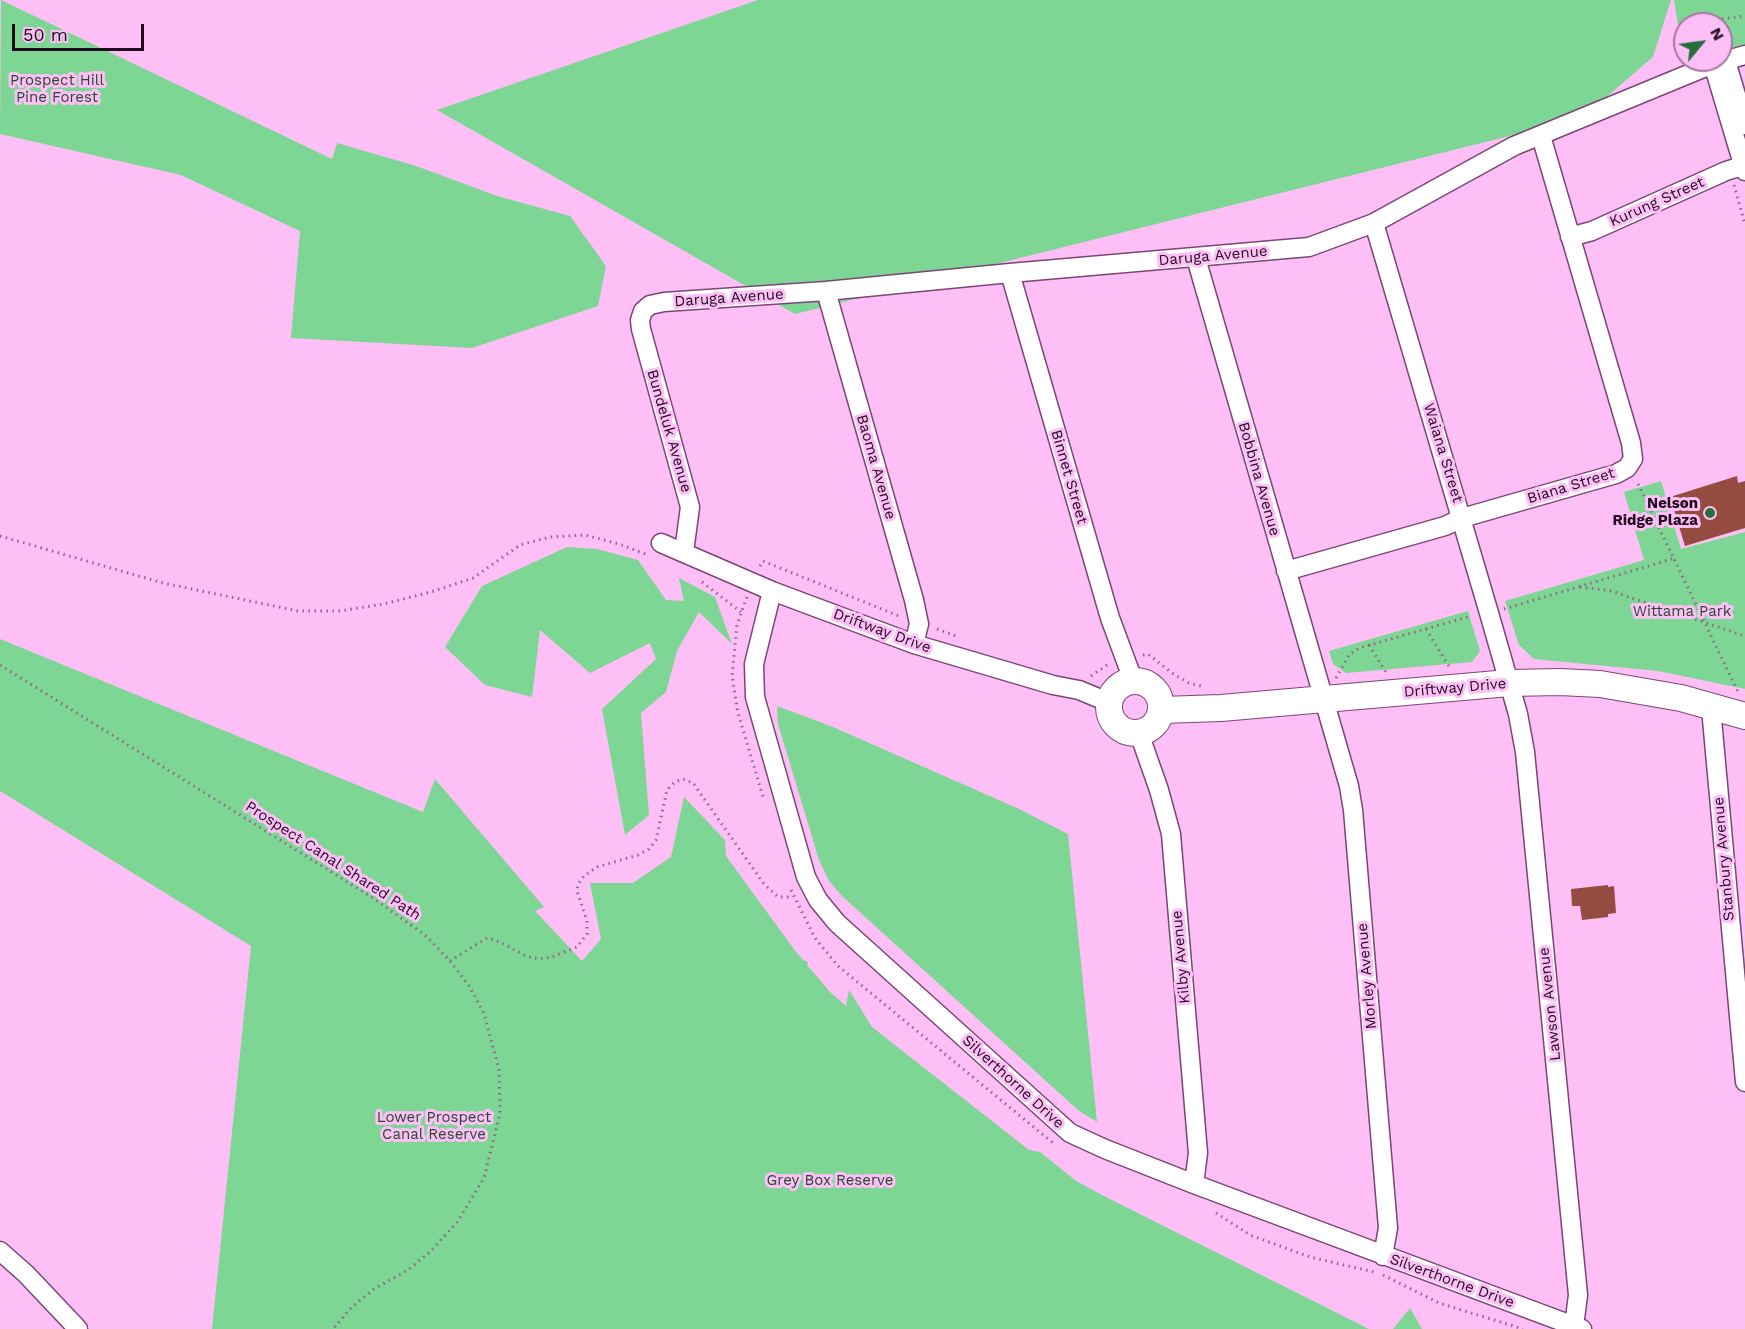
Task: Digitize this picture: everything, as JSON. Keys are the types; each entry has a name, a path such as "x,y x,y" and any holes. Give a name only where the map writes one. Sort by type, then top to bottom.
{"street":[{"name":"Daruga Avenue","path":"643,311 650,305 664,302 826,291 1309,247 1374,223 1514,146 1698,72"},
{"path":"1722,72 1744,167"},
{"path":"1724,72 1745,125"},
{"name":"Biana Street","path":"1286,571 1616,474 1627,468 1633,459 1541,136"},
{"name":"Kurung Street","path":"1570,237 1592,231 1726,171 1744,167"},
{"name":"Waiana Street","path":"1374,223 1509,683"},
{"name":"Bobbina Avenue","path":"1196,258 1286,571 1329,690"},
{"name":"Binnet Street","path":"1010,273 1110,618 1133,680"},
{"name":"Baoma Avenue","path":"826,291 914,600 919,624 914,644"},
{"name":"Bundeluk Avenue","path":"643,311 640,320 641,329 690,507 684,552"},
{"name":"Driftway Drive","path":"657,550 684,552 772,591 914,644 1053,685 1079,690 1108,702"},
{"name":"Silverthorne Drive","path":"772,591 754,664 755,697 806,877 818,900 837,924 1070,1133 1194,1184 1578,1328"},
{"path":"1133,680 1142,681 1156,691 1162,710 1158,720 1149,729 1139,733 1129,733 1115,725 1110,718 1108,702 1113,691 1122,684 1133,680"},
{"name":"Driftway Drive","path":"1162,710 1221,708 1329,690 1560,682 1600,684 1681,698 1745,716"},
{"name":"Lawson Avenue","path":"1509,683 1525,752 1578,1295 1578,1328"},
{"name":"Morley Avenue","path":"1329,690 1353,810 1388,1228 1383,1256"},
{"name":"Stanbury Avenue","path":"1711,708 1745,1082"},
{"name":"Kilby Avenue","path":"1139,733 1159,790 1171,834 1198,1153 1194,1184"},
{"path":"0,1251 26,1274 78,1329"}],"path":[{"path":"1638,484 1738,692"},
{"path":"0,536 163,583 298,610 339,611 384,604 473,578 520,545 550,537 585,535 619,544 657,550"},
{"path":"1329,690 1349,655 1359,648 1426,628 1490,613 1675,558"},
{"path":"698,578 741,612"},
{"path":"1578,587 1611,591 1745,636"},
{"path":"1426,628 1450,668"},
{"path":"1369,645 1387,674"},
{"name":"Prospect Canal Shared Path","path":"0,665 373,898 425,935 450,961 470,987 484,1014 499,1069 500,1114 484,1178 458,1221 431,1251 408,1270 374,1289 351,1308 333,1329"},
{"path":"450,961 487,938 500,942 526,956 540,959 577,947 587,934 587,921 577,891 578,884 584,876 597,867 638,855 649,849 656,840 667,790 675,782 683,780 693,783 764,884 778,897 793,897"}],"green space":[{"name":"Prospect Hill Pine Forest","path":"1,0 332,159 337,143 416,166 497,196 570,216 606,266 598,306 472,348 291,338 300,231 181,175 0,134"},
{"path":"758,0 1671,0 1653,57 1582,118 795,314 437,110"},
{"path":"1674,0 1745,0 1745,46 1733,50 1733,12 1676,12"},
{"name":"Wittama Park","path":"1661,481 1681,549 1745,532 1745,689 1658,671 1534,659 1519,645 1505,601 1644,560 1624,492"},
{"path":"567,547 597,549 638,560 666,600 684,601 679,578 715,597 732,644 699,612 677,651 666,692 641,713 649,815 625,835 602,709 656,659 650,643 590,673 540,630 532,697 485,685 445,647 482,586"},
{"path":"1468,611 1480,651 1472,662 1346,673 1333,664 1329,651"},
{"path":"0,639 423,812 435,779 544,907 535,911 582,961 601,939 590,883 633,883 671,857 684,797 725,840 726,856 796,952 808,962 807,965 830,992 846,1006 849,990 872,1027 1029,1150 1040,1152 1075,1180 1098,1193 1369,1329 212,1329 251,946 0,791"},
{"path":"777,706 833,727 1017,808 1068,834 1097,1122 1079,1111 842,896 829,881 819,860 778,724"},
{"path":"1410,1308 1422,1329 1393,1329"}],"building":[{"name":"Nelson Ridge Plaza","path":"1737,476 1738,483 1745,481 1745,528 1685,546 1670,497"},
{"path":"1608,885 1608,887 1614,886 1616,913 1608,914 1608,917 1582,920 1580,906 1572,906 1571,889"}],"place":[{"name":"Nelson Ridge Plaza","path":"1710,513"}],"park label":[{"name":"Lower Prospect Canal Reserve","path":"434,1126"},
{"name":"Grey Box Reserve","path":"830,1181"}]}
